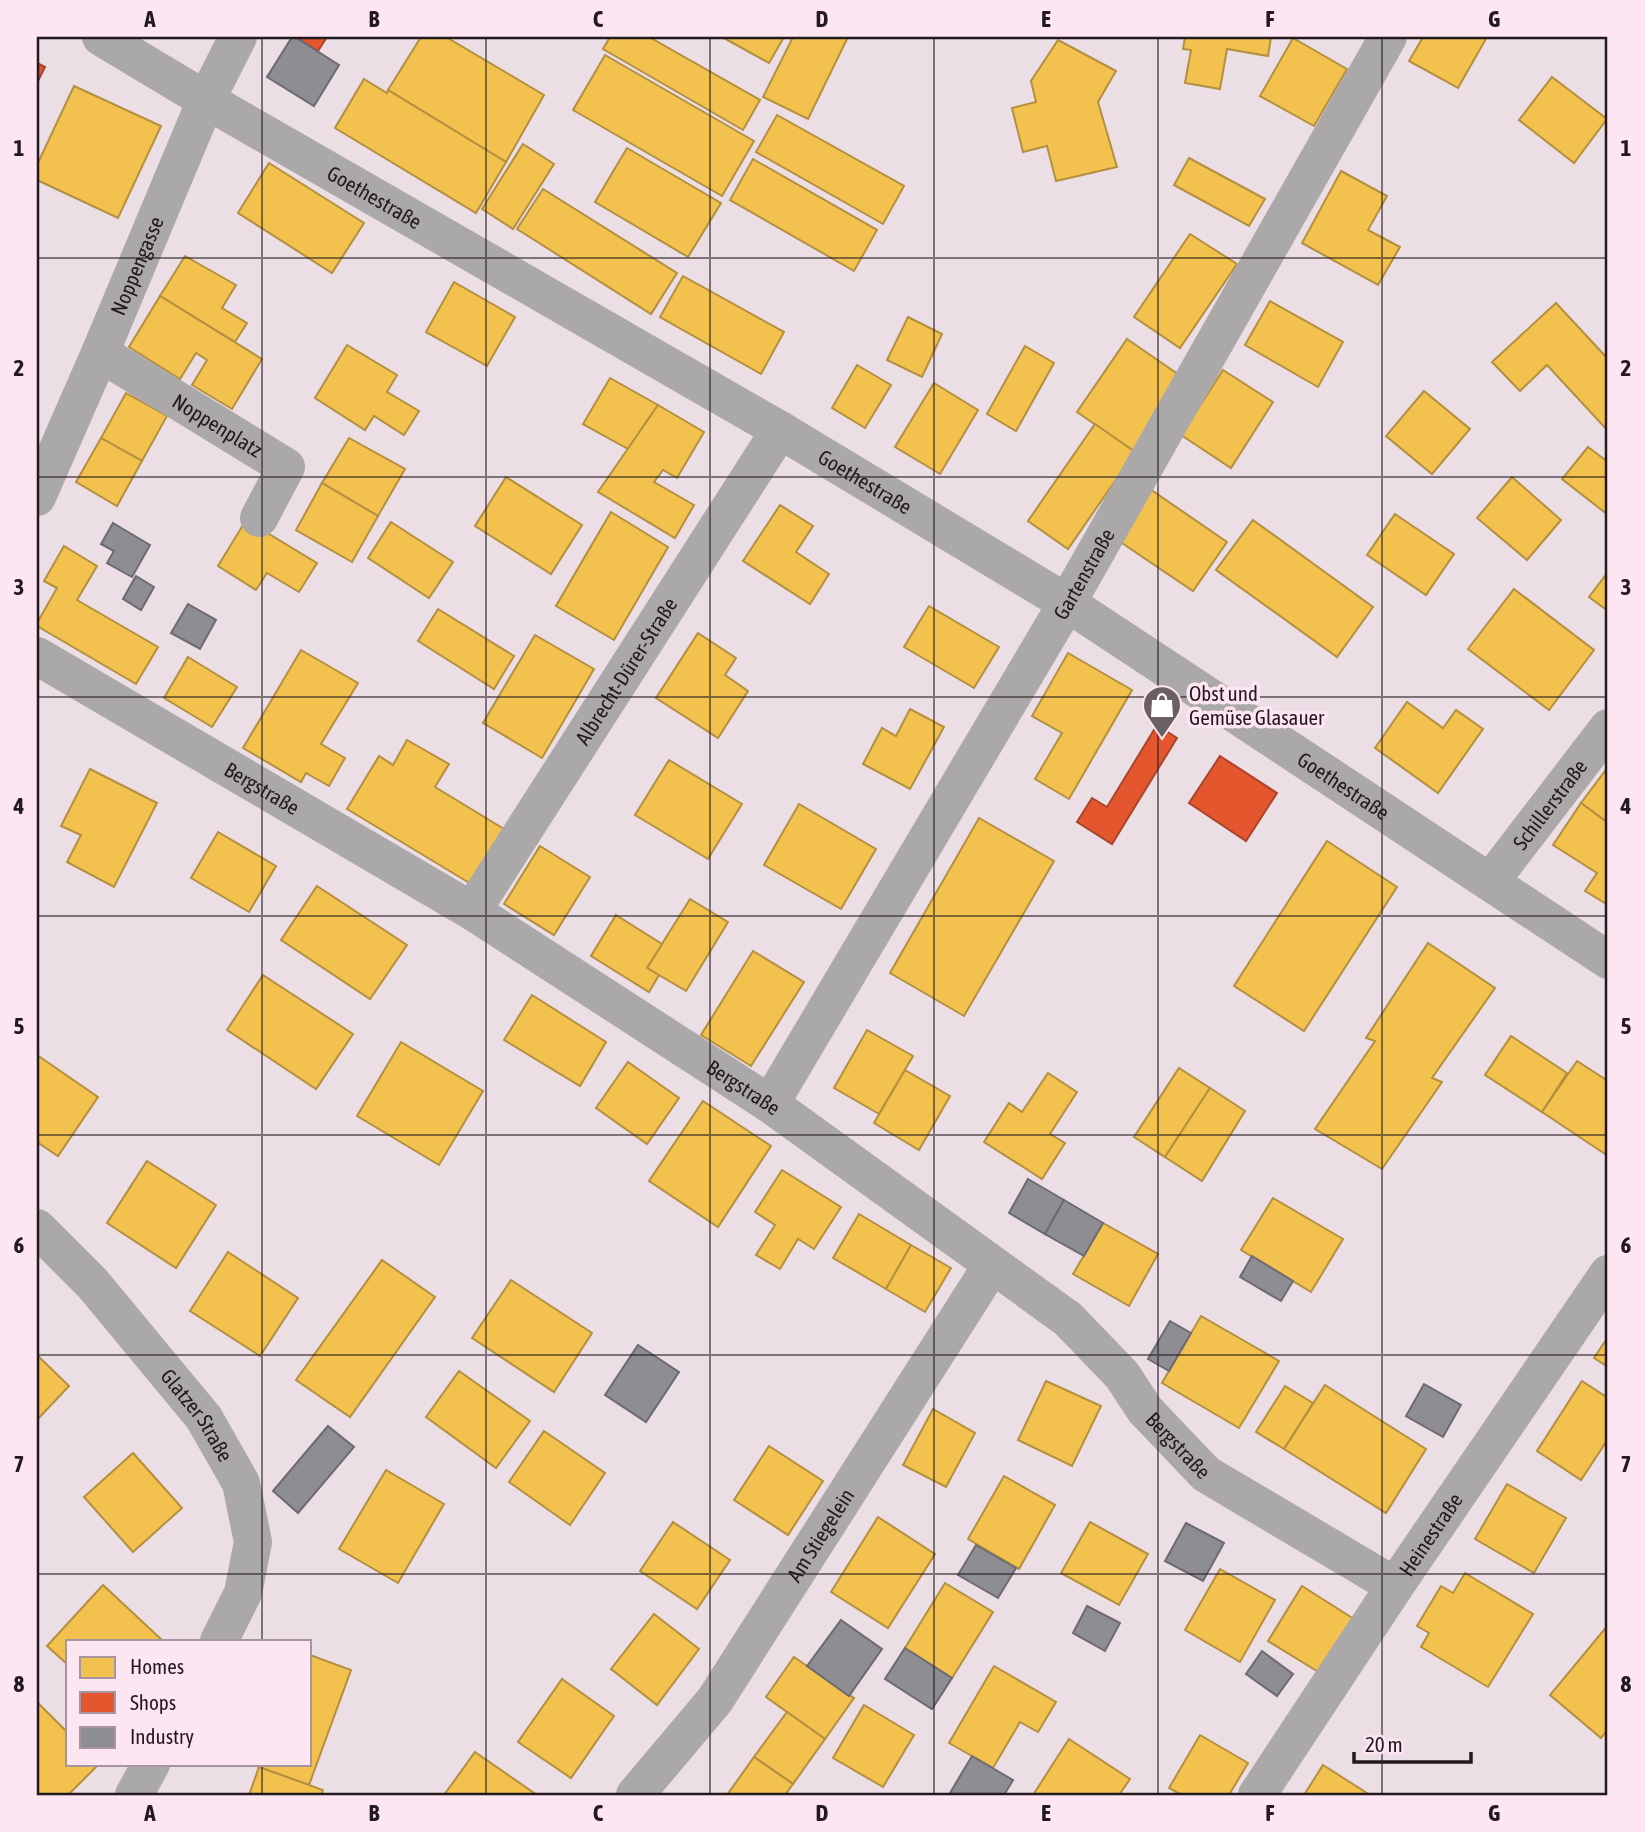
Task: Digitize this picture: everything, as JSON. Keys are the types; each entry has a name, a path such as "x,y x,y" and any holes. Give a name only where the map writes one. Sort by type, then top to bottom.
{"street":[{"name":"Goethestraße","path":"101,37 780,430 1067,603 1608,960"},
{"name":"Noppengasse","path":"37,497 206,100 238,37"},
{"name":"Gartenstraße","path":"770,1104 1067,603 1388,37"},
{"name":"Noppenplatz","path":"100,353 286,467 258,518"},
{"name":"Albrecht-Dürer-Straße","path":"472,911 780,430"},
{"name":"Bergstraße","path":"37,656 472,911 770,1104 1068,1319 1122,1375 1145,1410 1206,1474 1395,1586"},
{"name":"Schillerstraße","path":"1490,882 1608,727"},
{"name":"Glatzer Straße","path":"37,1228 93,1284 204,1418 240,1483 253,1542 243,1593 220,1640"},
{"name":"Am Stiegelein","path":"635,1795 715,1700 992,1265"},
{"name":"Heinestraße","path":"1257,1795 1395,1586 1608,1274"},
{"path":"134,1795 150,1766"}],"building: Homes":[{"path":"421,37 446,37 544,95 506,162 388,90"},
{"path":"610,37 649,37 760,100 743,130 603,49"},
{"path":"722,37 784,37 769,63"},
{"path":"793,37 848,37 808,119 763,97"},
{"path":"1185,37 1271,37 1268,56 1227,49 1220,89 1185,83 1191,50 1183,49"},
{"path":"1423,37 1487,37 1458,88 1409,61"},
{"path":"1293,38 1347,69 1314,126 1260,96"},
{"path":"1058,40 1116,71 1098,102 1117,167 1056,181 1047,146 1023,152 1012,108 1036,102 1031,81"},
{"path":"605,55 754,141 722,196 573,110"},
{"path":"1552,77 1607,119 1574,163 1519,120"},
{"path":"364,79 387,93 388,90 506,162 476,213 335,128"},
{"path":"74,86 161,126 118,218 37,180 37,165"},
{"path":"777,115 904,186 883,224 756,152"},
{"path":"523,144 554,164 513,229 482,209"},
{"path":"627,148 721,203 688,257 595,202"},
{"path":"1189,158 1265,199 1249,226 1174,185"},
{"path":"753,159 877,230 854,271 730,200"},
{"path":"269,163 364,223 332,273 238,213"},
{"path":"1341,171 1387,196 1368,230 1400,247 1378,285 1302,243"},
{"path":"543,189 677,273 651,314 517,229"},
{"path":"1190,234 1237,264 1180,348 1134,317"},
{"path":"185,256 236,285 222,308 247,323 235,342 160,296"},
{"path":"683,276 784,332 761,374 660,317"},
{"path":"454,282 515,317 487,366 426,332"},
{"path":"160,296 262,359 232,409 192,385 207,360 196,353 180,379 129,347"},
{"path":"1270,301 1343,342 1318,387 1245,345"},
{"path":"1556,303 1608,359 1608,431 1547,365 1520,391 1492,362"},
{"path":"908,317 942,334 922,377 887,360"},
{"path":"1127,339 1185,379 1135,452 1077,412"},
{"path":"347,345 397,375 387,392 419,411 404,435 374,416 365,430 315,398"},
{"path":"1025,346 1054,363 1016,431 987,414"},
{"path":"857,365 891,385 865,428 832,408"},
{"path":"1223,370 1273,402 1231,468 1181,435"},
{"path":"610,378 658,405 628,449 583,424"},
{"path":"934,383 978,410 940,474 895,447"},
{"path":"1424,391 1470,429 1432,474 1386,436"},
{"path":"126,393 167,416 142,461 101,438"},
{"path":"658,405 704,432 677,478 663,470 654,482 694,505 675,538 598,492"},
{"path":"1095,424 1135,452 1068,549 1028,521"},
{"path":"101,438 142,461 117,506 76,482"},
{"path":"349,438 405,469 378,516 322,483"},
{"path":"1588,447 1608,462 1608,515 1562,479"},
{"path":"506,477 582,525 551,574 475,526"},
{"path":"1512,477 1561,520 1527,560 1477,518"},
{"path":"322,483 378,516 352,562 296,530"},
{"path":"1150,489 1227,542 1193,591 1116,539"},
{"path":"780,505 813,526 796,552 829,574 810,604 743,561"},
{"path":"611,512 668,547 614,640 556,606"},
{"path":"1395,514 1454,554 1426,595 1367,555"},
{"path":"246,520 317,563 299,592 267,573 256,590 218,566"},
{"path":"1253,520 1373,607 1337,657 1216,570"},
{"path":"391,522 453,562 429,598 368,558"},
{"path":"64,546 97,566 77,600 158,647 136,684 37,626 57,588 44,581"},
{"path":"1608,572 1608,611 1589,597"},
{"path":"1514,589 1594,650 1549,710 1468,649"},
{"path":"929,606 999,647 974,688 904,647"},
{"path":"438,609 514,656 494,689 418,641"},
{"path":"698,633 736,658 725,675 748,691 718,738 656,698"},
{"path":"535,635 594,669 542,758 483,723"},
{"path":"301,650 358,683 321,744 345,758 329,786 306,773 301,782 243,748"},
{"path":"1068,653 1132,690 1069,799 1035,779 1062,733 1032,716"},
{"path":"188,657 237,687 212,727 164,698"},
{"path":"1407,702 1443,728 1456,710 1483,729 1438,793 1375,748"},
{"path":"910,709 944,727 910,789 863,764 882,728 896,736"},
{"path":"407,740 449,764 435,787 509,832 476,887 347,809 379,756 393,765"},
{"path":"669,760 742,804 708,859 635,815"},
{"path":"1608,767 1608,823 1581,803"},
{"path":"90,769 157,803 114,887 67,862 81,835 61,826"},
{"path":"1581,803 1608,823 1608,905 1585,891 1597,873 1553,845"},
{"path":"799,804 876,849 841,909 764,865"},
{"path":"979,818 1054,861 964,1016 890,973"},
{"path":"218,832 276,866 249,912 191,878"},
{"path":"1327,841 1397,887 1304,1031 1234,986"},
{"path":"540,846 590,877 554,935 504,904"},
{"path":"317,886 407,945 370,999 281,940"},
{"path":"690,899 728,922 686,991 647,968"},
{"path":"616,915 662,944 647,968 659,975 649,992 591,956"},
{"path":"1428,943 1495,988 1432,1078 1442,1082 1382,1169 1315,1129 1375,1041 1366,1038"},
{"path":"753,951 804,982 751,1066 701,1035"},
{"path":"263,975 353,1034 316,1089 227,1030"},
{"path":"532,995 606,1042 580,1086 504,1040"},
{"path":"867,1030 913,1056 879,1114 834,1088"},
{"path":"1511,1036 1567,1073 1542,1112 1485,1075"},
{"path":"401,1042 483,1091 439,1165 357,1116"},
{"path":"37,1055 98,1097 58,1156 37,1142"},
{"path":"1577,1061 1608,1081 1608,1156 1542,1112"},
{"path":"628,1062 679,1098 647,1144 596,1108"},
{"path":"1179,1068 1210,1088 1165,1157 1134,1137"},
{"path":"905,1070 950,1096 919,1150 874,1123"},
{"path":"1048,1073 1077,1092 1050,1134 1065,1143 1042,1179 984,1142 1009,1103 1022,1112"},
{"path":"1210,1088 1245,1111 1202,1181 1165,1157"},
{"path":"703,1101 771,1146 718,1227 649,1181"},
{"path":"147,1161 216,1205 176,1268 107,1223"},
{"path":"782,1170 841,1207 814,1249 798,1239 780,1269 756,1255 775,1225 755,1212"},
{"path":"1273,1198 1343,1239 1311,1292 1241,1250"},
{"path":"859,1214 911,1245 886,1289 833,1258"},
{"path":"1103,1223 1158,1254 1129,1306 1073,1274"},
{"path":"911,1245 951,1268 925,1312 886,1289"},
{"path":"228,1252 298,1298 260,1356 190,1311"},
{"path":"382,1260 435,1297 350,1417 296,1380"},
{"path":"511,1280 592,1333 554,1392 472,1338"},
{"path":"1201,1316 1279,1361 1239,1428 1162,1383"},
{"path":"1608,1337 1608,1367 1594,1358"},
{"path":"37,1355 69,1386 37,1420"},
{"path":"459,1371 530,1421 496,1468 426,1417"},
{"path":"1046,1381 1101,1406 1072,1466 1018,1440"},
{"path":"1582,1381 1608,1398 1608,1439 1581,1480 1537,1451"},
{"path":"1325,1385 1426,1449 1386,1513 1284,1449"},
{"path":"1285,1386 1313,1403 1284,1449 1256,1432"},
{"path":"933,1409 975,1433 946,1487 903,1465"},
{"path":"544,1431 605,1473 570,1525 509,1482"},
{"path":"769,1446 823,1481 788,1535 734,1500"},
{"path":"133,1453 182,1508 133,1552 84,1497"},
{"path":"386,1470 444,1504 398,1583 339,1549"},
{"path":"1004,1476 1055,1505 1019,1569 968,1539"},
{"path":"1507,1484 1566,1518 1534,1573 1475,1539"},
{"path":"878,1517 935,1554 888,1628 831,1592"},
{"path":"673,1522 730,1560 697,1609 640,1571"},
{"path":"1090,1522 1148,1554 1119,1605 1061,1573"},
{"path":"1220,1569 1275,1600 1240,1662 1185,1630"},
{"path":"1465,1573 1533,1614 1488,1687 1421,1647 1429,1633 1417,1626 1441,1586 1453,1593"},
{"path":"945,1583 993,1612 952,1678 905,1648"},
{"path":"103,1585 162,1640 66,1640 66,1663 47,1646"},
{"path":"1302,1586 1354,1619 1320,1673 1268,1641"},
{"path":"654,1614 699,1649 657,1705 611,1669"},
{"path":"1608,1625 1608,1729 1601,1738 1550,1695"},
{"path":"312,1656 351,1670 309,1785 257,1766 312,1766"},
{"path":"794,1657 854,1698 825,1739 766,1697"},
{"path":"994,1666 1056,1702 1038,1732 1020,1722 993,1768 949,1743"},
{"path":"562,1679 614,1716 571,1778 518,1742"},
{"path":"37,1702 66,1731 66,1766 97,1766 68,1795 37,1795"},
{"path":"864,1705 914,1735 883,1787 833,1758"},
{"path":"787,1712 825,1739 793,1784 754,1757"},
{"path":"1200,1735 1248,1763 1229,1795 1182,1795 1169,1788"},
{"path":"1069,1739 1130,1779 1119,1795 1033,1795"},
{"path":"475,1752 537,1795 444,1795"},
{"path":"754,1757 793,1784 785,1795 727,1795"},
{"path":"1323,1765 1370,1795 1304,1795"},
{"path":"259,1767 323,1790 321,1795 249,1795"}],"building: Shops":[{"path":"295,37 327,37 318,51"},
{"path":"37,63 45,67 37,83"},
{"path":"1157,725 1177,738 1112,844 1077,822 1092,798 1107,807"},
{"path":"1220,756 1277,793 1246,841 1189,803"}],"building: Industry":[{"path":"292,37 339,65 314,106 267,77"},
{"path":"113,523 150,545 132,577 107,563 114,551 101,544"},
{"path":"136,576 154,587 141,610 123,599"},
{"path":"188,604 216,620 200,649 171,633"},
{"path":"1028,1179 1064,1200 1045,1234 1009,1213"},
{"path":"1064,1200 1103,1223 1084,1256 1045,1234"},
{"path":"1252,1256 1293,1281 1281,1301 1240,1277"},
{"path":"1170,1321 1191,1333 1169,1371 1148,1359"},
{"path":"638,1345 679,1372 646,1422 605,1395"},
{"path":"1424,1384 1461,1405 1443,1437 1406,1416"},
{"path":"328,1426 354,1447 298,1513 273,1491"},
{"path":"1186,1523 1224,1543 1203,1581 1165,1561"},
{"path":"976,1545 1016,1568 998,1598 958,1575"},
{"path":"1087,1606 1120,1623 1105,1651 1073,1633"},
{"path":"841,1620 882,1649 849,1696 807,1666"},
{"path":"905,1648 952,1678 932,1709 885,1679"},
{"path":"1262,1651 1293,1674 1277,1696 1246,1674"},
{"path":"972,1756 1013,1780 1004,1795 950,1793"}],"place":[{"name":"Obst und Gemüse Glasauer","path":"1162,739"}]}
